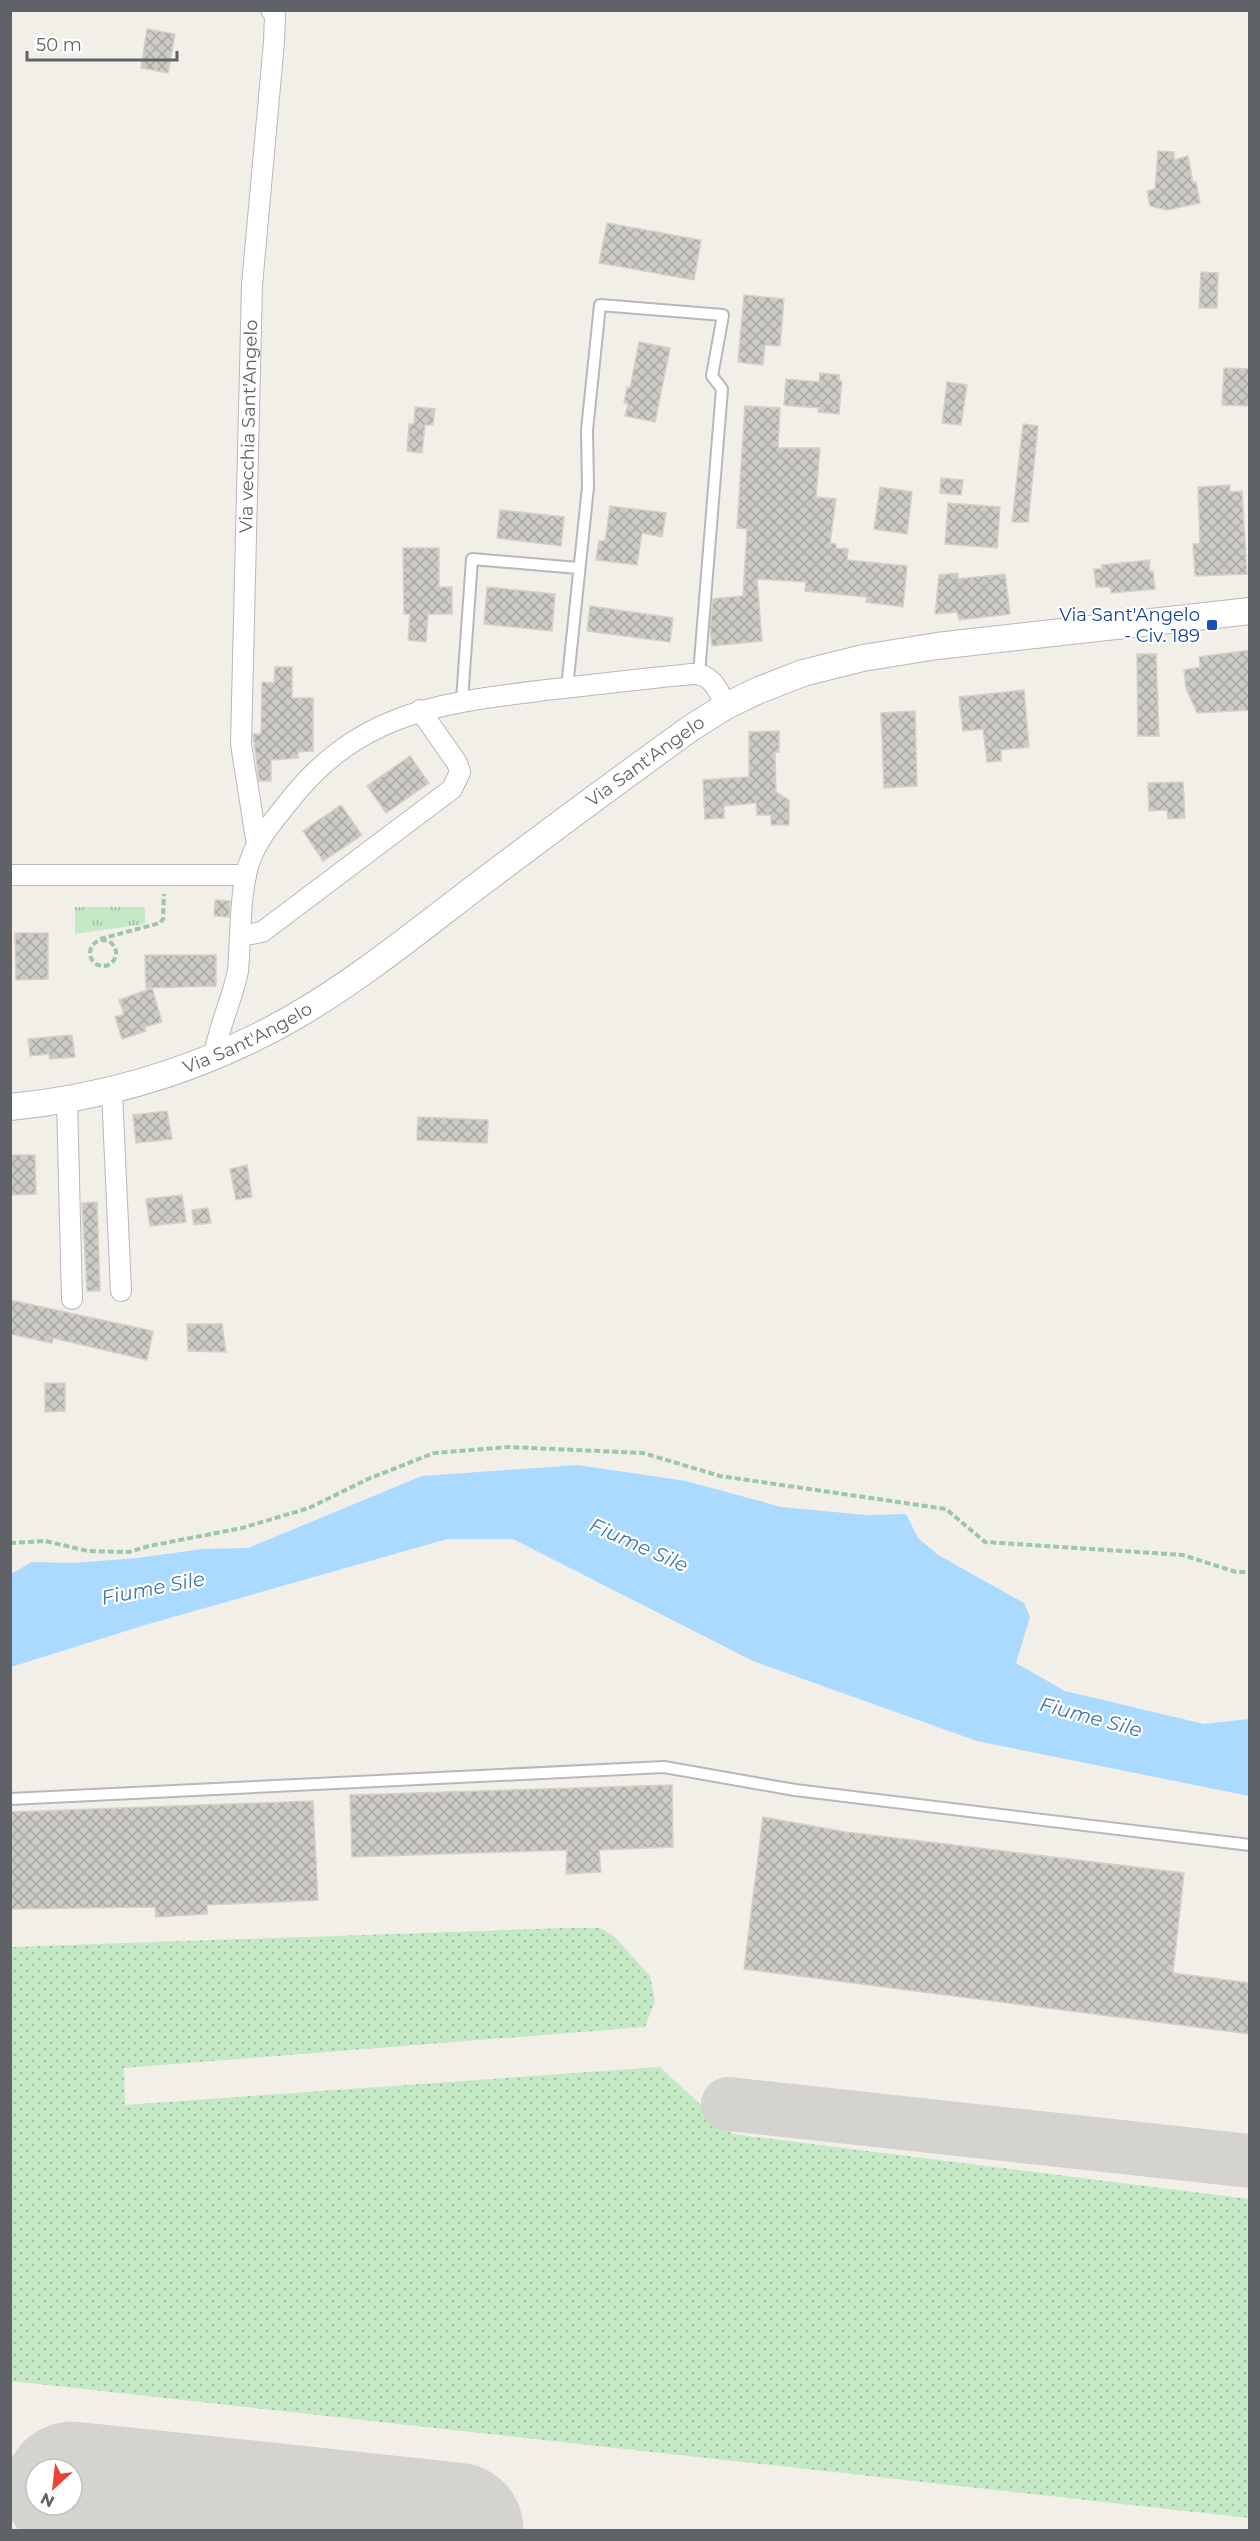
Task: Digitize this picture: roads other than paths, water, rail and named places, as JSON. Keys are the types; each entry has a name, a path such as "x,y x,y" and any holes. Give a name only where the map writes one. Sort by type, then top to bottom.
{"street":[{"name":"Via vecchia Sant'Angelo","path":"257,844 241,744 252,285 274,42 275,15 271,10"},
{"name":"Via Sant'Angelo","path":"10,1107 67,1101 112,1091 214,1058 259,1036 337,990 637,767 726,706 788,679 862,658 937,646 1250,611"},
{"name":"Via vecchia Sant'Angelo","path":"214,1058 221,1022 235,986 246,875 257,844 300,787 329,759 377,727 420,710 462,700 699,674"},
{"path":"699,674 710,679 726,706"},
{"path":"241,936 262,932 452,789 460,772 457,763 420,710"},
{"path":"10,875 246,875"},
{"path":"112,1091 121,1291"},
{"path":"67,1101 72,1299"}],"lane":[{"path":"567,688 588,487 586,430 600,305 723,315 712,376 722,389 699,674"},
{"path":"462,700 472,559 578,568"},
{"path":"10,1799 664,1767 795,1790 1250,1845"}],"water":[{"name":"Fiume Sile","path":"577,1465 686,1481 781,1507 866,1515 906,1514 918,1538 938,1555 1024,1603 1030,1617 1016,1663 1065,1691 1204,1724 1249,1719 1249,1796 977,1741 753,1661 513,1539 447,1539 145,1625 11,1667 11,1574 32,1562 74,1563 137,1558 203,1549 248,1548 422,1476"}],"place":[{"name":"Via Sant'Angelo - Civ. 189","path":"1212,625"}]}
